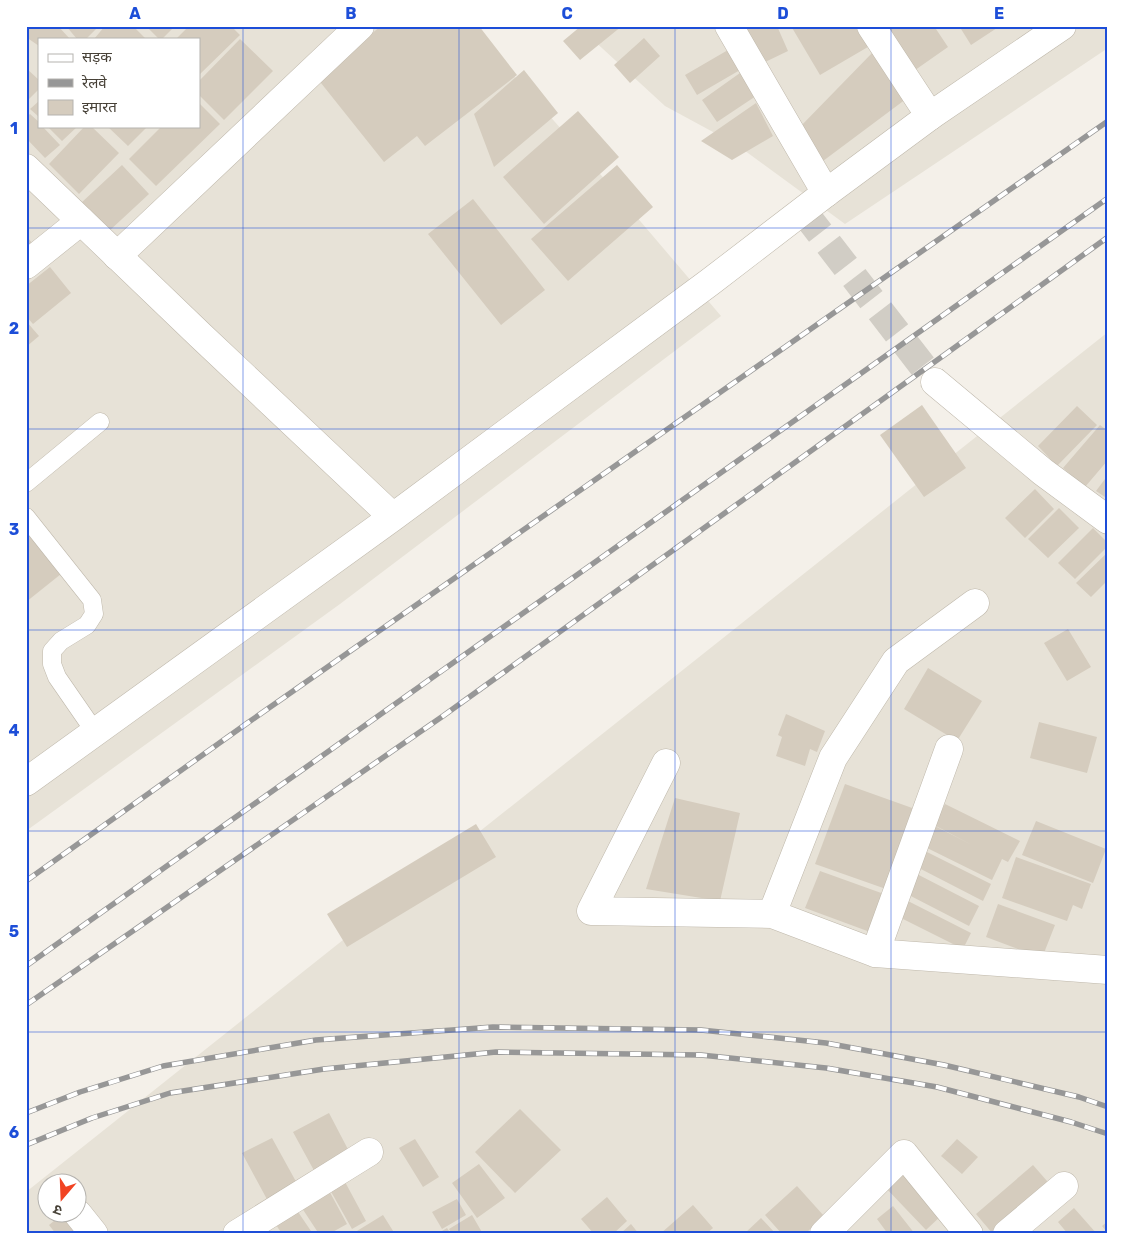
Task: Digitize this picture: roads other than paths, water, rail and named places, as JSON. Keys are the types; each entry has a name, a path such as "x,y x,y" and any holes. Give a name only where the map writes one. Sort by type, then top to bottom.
{"street":[{"path":"117,256 360,26"},
{"path":"729,26 826,193"},
{"path":"871,26 930,116"},
{"path":"26,782 393,517 930,116 1062,26"},
{"path":"26,168 215,350 393,517"},
{"path":"26,265 81,221"},
{"path":"935,382 1043,472 1108,520"},
{"path":"772,914 833,758 854,725 896,661 975,603"},
{"path":"874,953 948,749"},
{"path":"666,763 591,911 772,914 874,953 1108,970"},
{"path":"237,1234 368,1152"},
{"path":"824,1234 904,1154 969,1234"},
{"path":"1007,1234 1064,1186"}],"lane":[{"path":"26,483 100,422"},
{"path":"26,517 92,600 94,614 87,625 57,646 52,652 52,664 57,677 95,732"}],"tunnel":[{"path":"803,211 935,382"}],"railway":[{"path":"26,881 246,724 1108,121"},
{"path":"26,966 1108,198"},
{"path":"26,1005 443,716 1108,237"},
{"path":"26,1113 80,1092 163,1066 316,1040 493,1027 701,1030 826,1043 944,1065 1079,1097 1108,1107"},
{"path":"26,1145 92,1118 170,1093 324,1069 496,1052 701,1055 826,1068 937,1087 1071,1122 1108,1134"}]}
